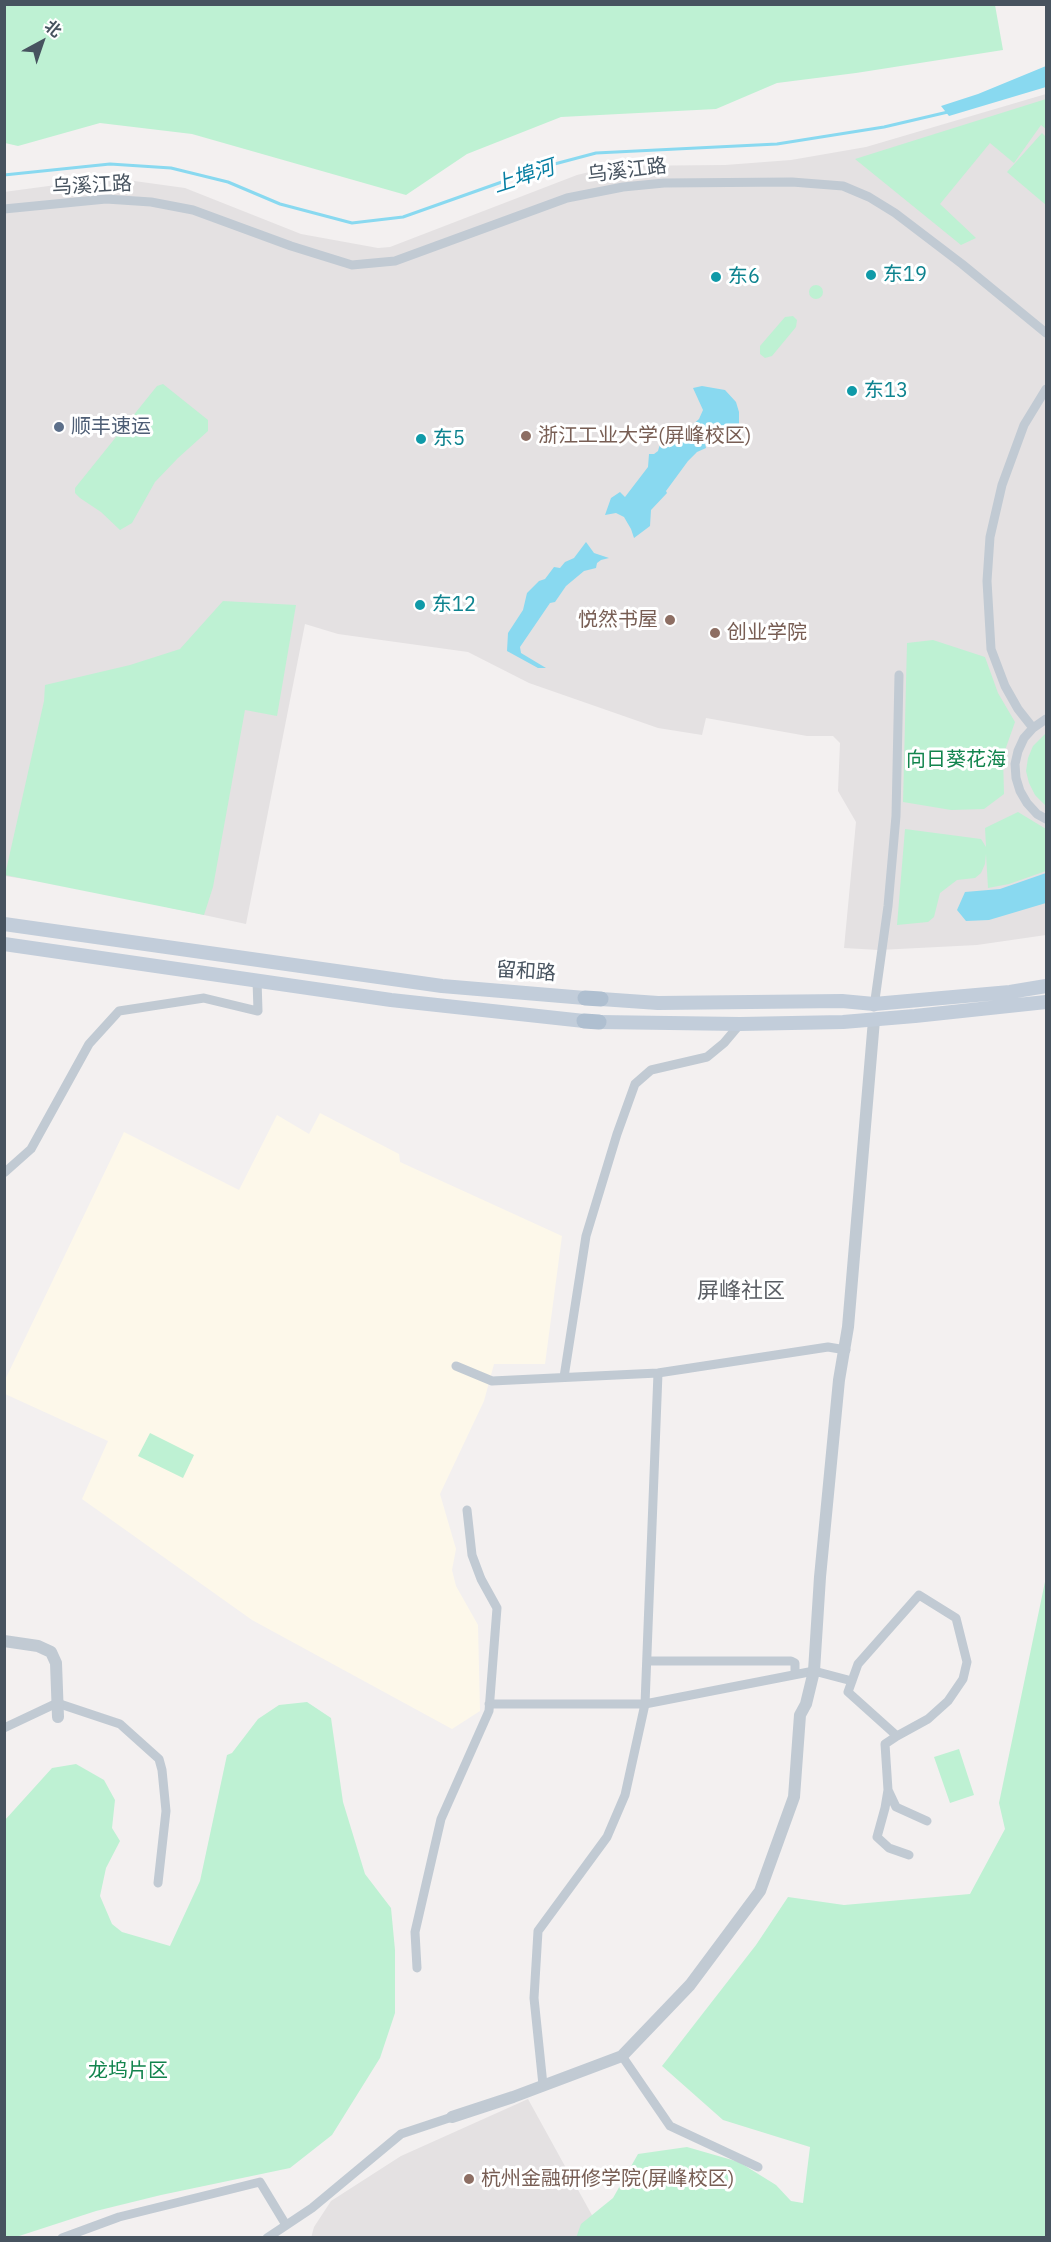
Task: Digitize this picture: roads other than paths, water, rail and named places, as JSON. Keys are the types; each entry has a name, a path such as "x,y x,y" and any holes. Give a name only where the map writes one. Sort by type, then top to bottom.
{"main road":[{"name":"留和路","path":"4,924 442,986 658,1003 842,1001 874,1004 999,993 1047,986"},
{"path":"4,944 427,1005 591,1021 740,1024 874,1020 1047,1002"}],"street":[{"name":"乌溪江路","path":"4,209 106,199 152,202 193,210 291,246 352,265 394,261 567,198 623,187 664,183 792,182 843,186 869,197 895,213 1047,333"},
{"path":"1033,728 1018,709 1005,686 992,649 987,581 990,537 1002,484 1024,425 1047,389"},
{"path":"267,2238 312,2208 401,2134 622,2056 690,1984 760,1891 794,1797 800,1715 806,1704 814,1671 820,1577 839,1380 846,1350 874,1004 888,906 896,816 899,675"},
{"path":"1047,719 1033,728 1024,738 1018,751 1016,764 1016,778 1020,791 1037,814 1047,819"},
{"path":"4,1173 31,1149 89,1044 119,1011 204,998 258,1011 257,980"},
{"path":"564,1377 586,1236 635,1084 651,1070 707,1057 724,1043 740,1024"},
{"path":"456,1366 492,1381 658,1373 828,1347 846,1350"},
{"path":"543,2085 534,1998 538,1931 607,1837 625,1795 645,1704 658,1373"},
{"path":"417,1968 415,1932 441,1819 489,1711 498,1608 481,1579 472,1555 467,1510"},
{"path":"897,1736 848,1692 858,1664 919,1595 956,1618 967,1662 963,1679 948,1701 928,1719 885,1744 888,1790 877,1837 889,1848 909,1855"},
{"path":"4,1641 38,1646 51,1652 56,1663 58,1717"},
{"path":"647,1661 791,1660 795,1664 795,1674"},
{"path":"489,1704 645,1704 814,1671 852,1681"},
{"path":"4,1728 57,1703 120,1724 159,1759 166,1811 158,1882"},
{"path":"888,1790 896,1807 927,1821"},
{"path":"622,2056 670,2126 758,2168"},
{"path":"62,2238 119,2217 260,2182 286,2225"}],"water":[{"path":"1046,66 1046,87 949,116 941,106 978,94"},
{"path":"702,386 725,390 736,402 739,425 723,433 717,423 706,425 706,432 703,433 706,448 697,452 688,461 666,491 667,493 651,510 650,526 634,538 624,517 616,513 605,515 611,498 620,492 625,497 648,467 649,454 658,451 660,444 667,446 671,443 671,436 677,436 683,430 681,423 689,428 699,419 703,410 693,388"},
{"path":"586,542 594,553 609,558 597,563 596,568 584,571 566,586 555,602 550,603 520,647 521,653 546,668 538,668 507,651 508,633 523,610 527,593 539,581 545,579 554,567 560,568 565,562 574,558"},
{"path":"1046,873 1046,903 989,920 966,921 957,910 965,892 1000,889"}],"waterway":[{"name":"上埠河","path":"4,175 110,164 171,168 228,182 280,204 352,223 403,217 547,166 596,153 777,144 884,127 948,112"}],"place":[{"name":"东19","path":"871,275"},
{"name":"东6","path":"716,277"},
{"name":"东13","path":"852,391"},
{"name":"顺丰速运","path":"59,427"},
{"name":"浙江工业大学(屏峰校区)","path":"526,436"},
{"name":"东5","path":"421,439"},
{"name":"东12","path":"420,605"},
{"name":"悦然书屋","path":"670,620"},
{"name":"创业学院","path":"715,633"},
{"name":"杭州金融研修学院(屏峰校区)","path":"469,2179"}],"district":[{"name":"屏峰社区","path":"741,1292"}],"park label":[{"name":"向日葵花海","path":"956,760"},
{"name":"龙坞片区","path":"128,2071"}]}
